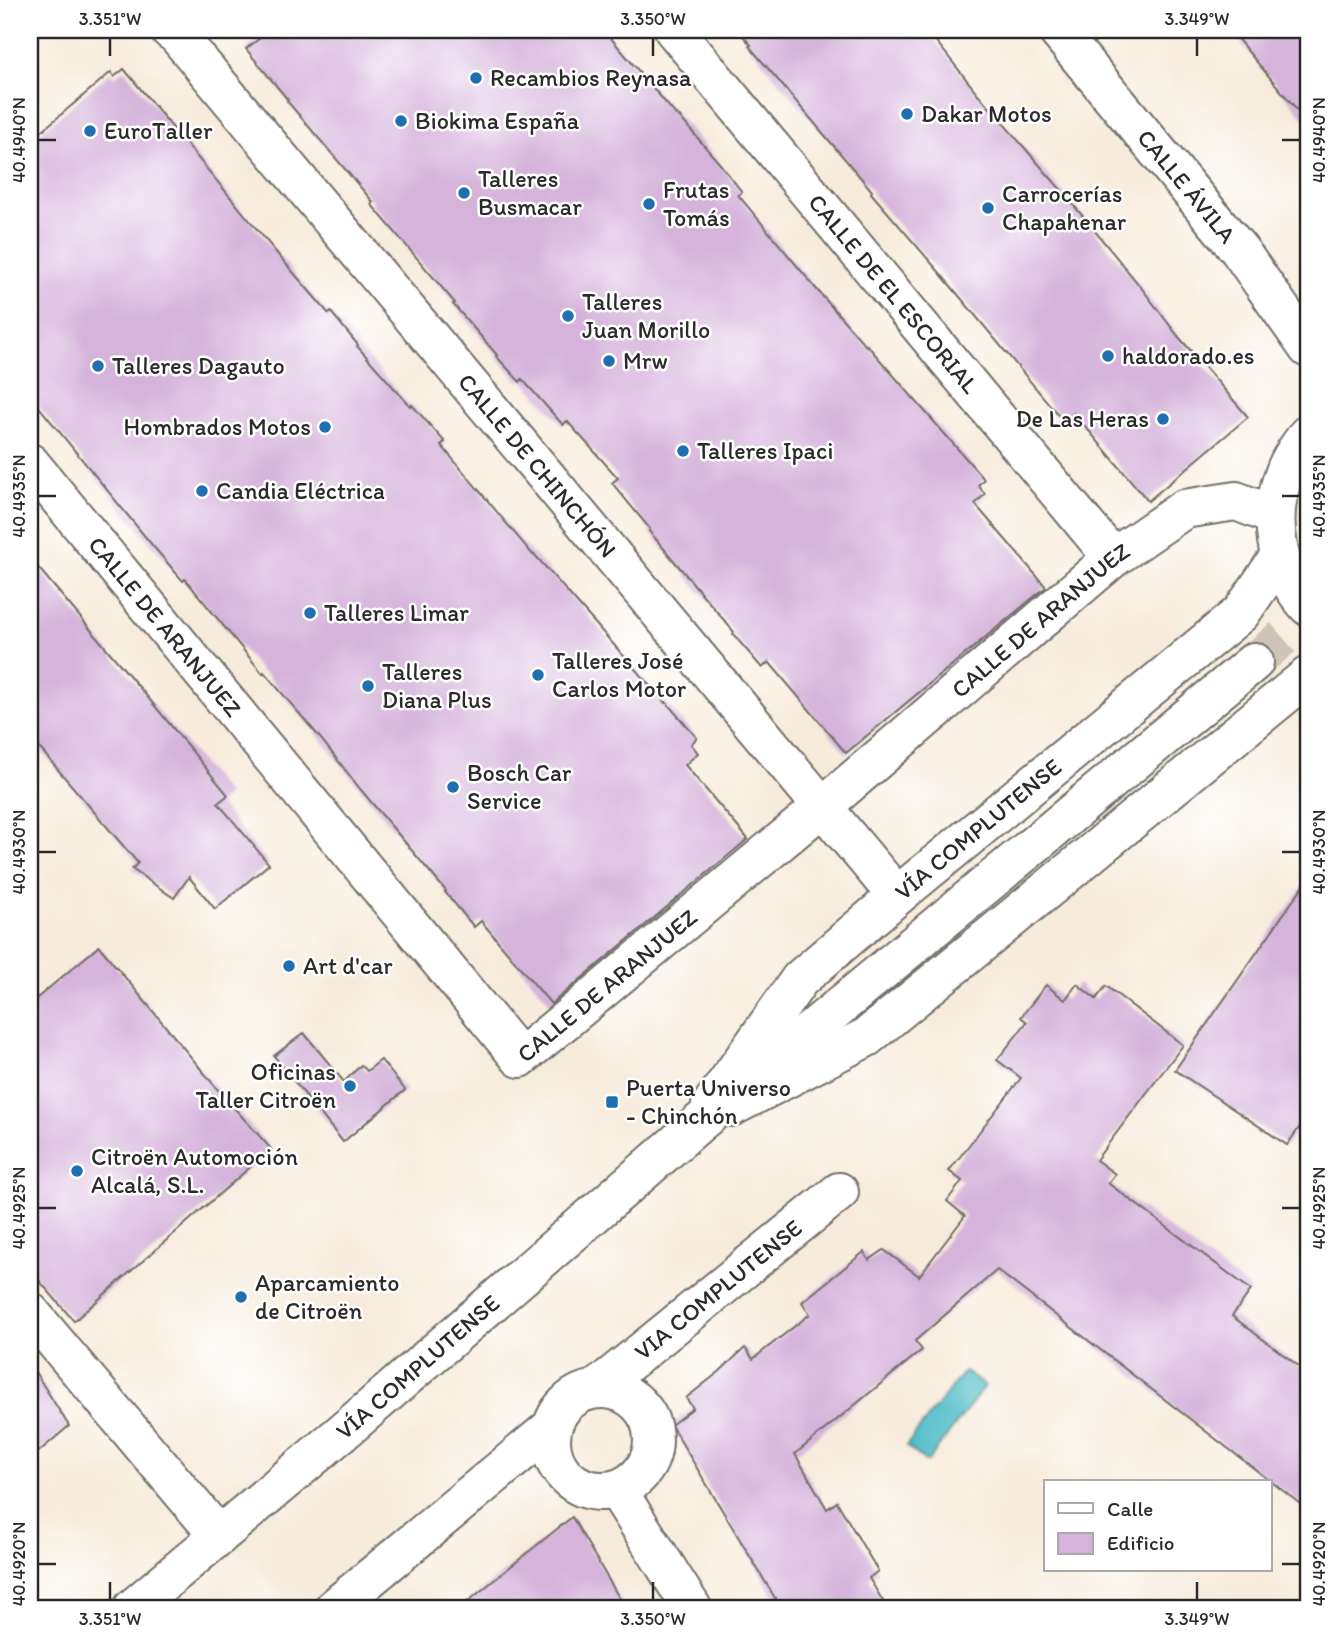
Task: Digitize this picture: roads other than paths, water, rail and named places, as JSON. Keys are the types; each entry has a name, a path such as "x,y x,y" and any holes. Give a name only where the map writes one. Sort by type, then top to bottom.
{"street":[{"name":"CALLE DE EL ESCORIAL","path":"674,30 1113,558"},
{"name":"CALLE ÁVILA","path":"1057,30 1240,251 1308,348"},
{"name":"CALLE DE CHINCHÓN","path":"175,32 897,896"},
{"path":"1308,434 1285,470 1278,492 1275,516 1280,556 1297,594 1308,606"},
{"name":"CALLE DE ARANJUEZ","path":"30,463 520,1058 822,807 1113,558 1184,509 1236,502 1275,516"},
{"name":"VÍA COMPLUTENSE","path":"698,1124 800,979 1241,612 1280,556"},
{"name":"VÍA COMPLUTENSE","path":"133,1608 351,1425 698,1124 1254,662"},
{"name":"VÍA COMPLUTENSE","path":"698,1124 867,1037 1308,676"},
{"name":"VIA COMPLUTENSE","path":"597,1388 839,1192"},
{"path":"30,1312 219,1536"},
{"path":"597,1388 622,1393 642,1407 654,1438 652,1455 645,1470 633,1482 617,1490 602,1492 586,1490 561,1472 553,1458 551,1443 552,1427 558,1413 568,1401 597,1388"},
{"path":"334,1608 552,1427"},
{"path":"617,1490 692,1608"}],"water":[{"path":"964,1371 985,1386 927,1462 906,1446"}],"tunnel":[{"path":"1254,662 1308,616"}],"place":[{"name":"Recambios Reynasa","path":"476,78"},
{"name":"Dakar Motos","path":"907,114"},
{"name":"Biokima España","path":"401,121"},
{"name":"EuroTaller","path":"90,131"},
{"name":"Talleres Busmacar","path":"464,193"},
{"name":"Frutas Tomás","path":"649,204"},
{"name":"Carrocerías Chapahenar","path":"988,208"},
{"name":"Talleres Juan Morillo","path":"568,316"},
{"name":"haldorado.es","path":"1108,356"},
{"name":"Mrw","path":"609,361"},
{"name":"Talleres Dagauto","path":"98,366"},
{"name":"De Las Heras","path":"1163,419"},
{"name":"Hombrados Motos","path":"325,427"},
{"name":"Talleres Ipaci","path":"683,451"},
{"name":"Candia Eléctrica","path":"202,491"},
{"name":"Talleres Limar","path":"310,613"},
{"name":"Talleres José Carlos Motor","path":"538,675"},
{"name":"Talleres Diana Plus","path":"368,686"},
{"name":"Bosch Car Service","path":"453,787"},
{"name":"Art d'car","path":"289,966"},
{"name":"Oficinas Taller Citroën","path":"350,1086"},
{"name":"Puerta Universo - Chinchón","path":"612,1102"},
{"name":"Citroën Automoción Alcalá, S.L.","path":"77,1171"},
{"name":"Aparcamiento de Citroën","path":"241,1297"}]}
